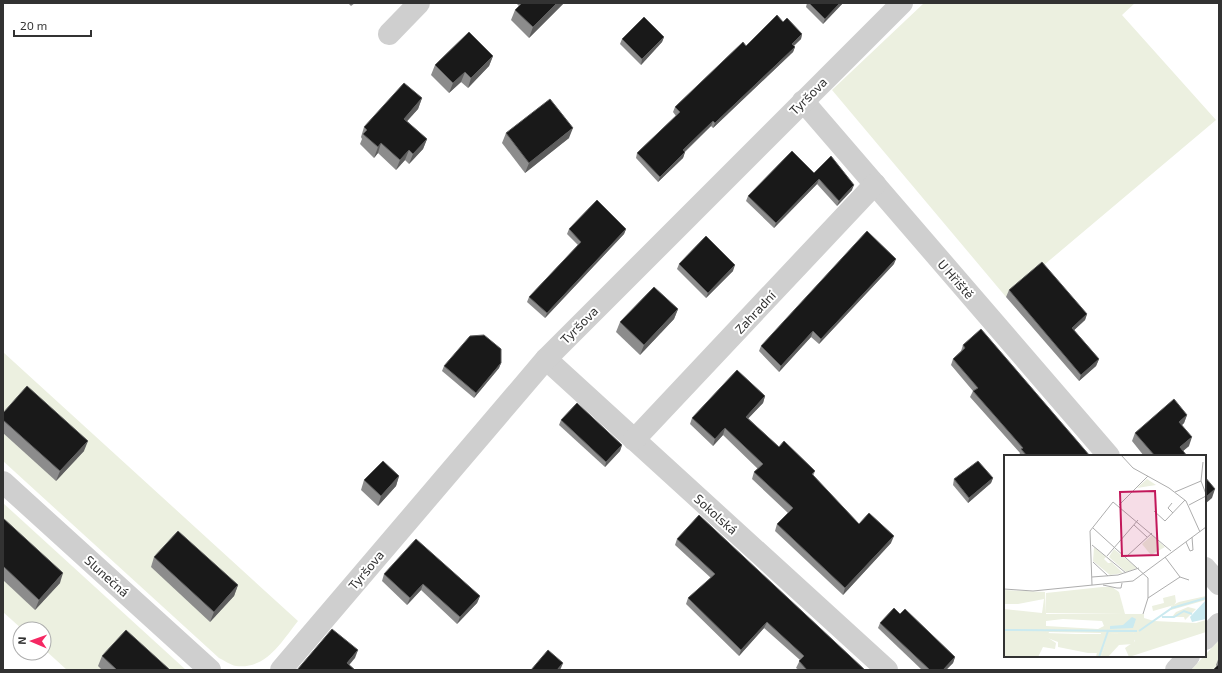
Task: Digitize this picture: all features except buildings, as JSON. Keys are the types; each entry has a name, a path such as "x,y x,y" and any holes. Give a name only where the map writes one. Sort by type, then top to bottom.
{"street":[{"path":"389,34 419,3"},
{"name":"Tyršova","path":"281,670 546,359 902,3"},
{"name":"U Hřiště","path":"803,101 1108,455"},
{"name":"Zahradní","path":"634,440 875,184"},
{"name":"Sokolská","path":"546,359 887,670"},
{"name":"Slunečná","path":"3,482 210,670"},
{"path":"1206,569 1219,584"},
{"path":"1206,638 1219,624"},
{"path":"1176,670 1188,657"}],"green space":[{"path":"924,3 1135,3 1122,15 1216,120 1006,297 832,90"},
{"path":"3,352 298,621 279,645 265,659 247,666 236,666 219,658 3,461"},
{"path":"3,503 186,670 67,670 52,656 52,621 13,621 3,612"},
{"path":"1219,640 1219,670 1191,670 1203,657 1206,657 1206,654"}]}
